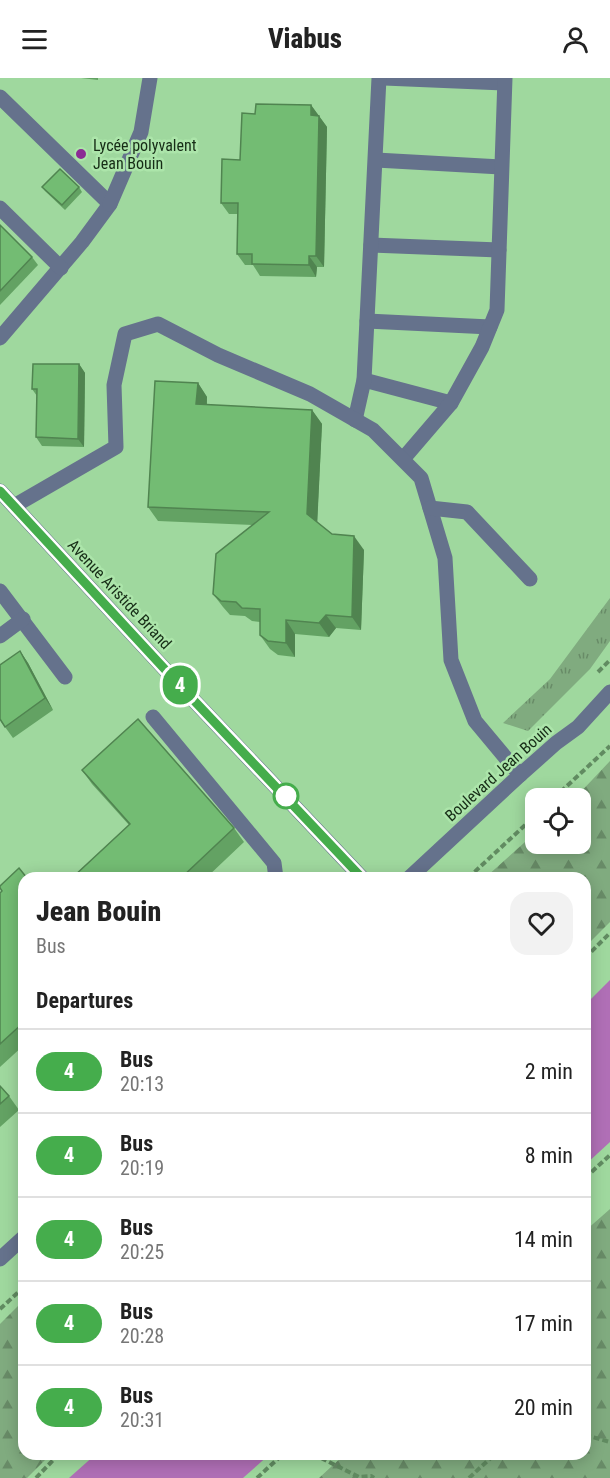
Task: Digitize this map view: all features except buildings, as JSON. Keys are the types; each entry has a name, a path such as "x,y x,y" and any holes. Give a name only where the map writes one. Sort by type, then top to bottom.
{"street":[{"path":"0,338 61,268 110,204 141,132 150,78"},
{"path":"355,420 364,380 379,78"},
{"path":"384,78 505,81 497,310 483,347 451,403 403,459"},
{"path":"0,97 110,204"},
{"path":"375,160 501,167"},
{"path":"0,208 61,268"},
{"path":"371,245 499,250"},
{"path":"367,321 490,327"},
{"path":"14,506 116,447 114,385 124,334 158,324 218,355 310,394 373,430 421,478 446,558 451,660 475,721 520,775"},
{"path":"364,380 451,403"},
{"name":"Avenue Aristide Briand","path":"0,491 356,872"},
{"path":"430,508 467,512 530,579"},
{"path":"0,591 65,677"},
{"path":"0,636 23,619"},
{"name":"Boulevard Jean Bouin","path":"415,872 520,775 578,727 610,692"},
{"path":"153,717 274,862 275,872"},
{"path":"0,1259 18,1242"}],"path":[{"path":"565,788 610,746"},
{"path":"474,872 525,825"},
{"path":"591,952 610,933"},
{"path":"591,1172 610,1155"},
{"path":"0,1309 18,1292"},
{"path":"591,1437 610,1442"},
{"path":"36,1478 53,1460"},
{"path":"257,1478 276,1460"},
{"path":"325,1460 359,1477 374,1478"},
{"path":"469,1478 488,1460"}],"green space":[{"path":"610,598 610,641 590,669 528,731 503,723 550,679"},
{"path":"610,761 610,922 591,941 591,872 492,872 525,842 525,854 591,854 591,788 584,788"},
{"path":"610,1209 610,1478 319,1478 338,1460 591,1460 591,1226"},
{"path":"18,1306 18,1460 45,1460 27,1478 0,1478 0,1324"}],"shaded area":[{"path":"610,980 610,1142 591,1159 591,999"},
{"path":"89,1460 263,1460 243,1478 69,1478"}],"bus line":[{"name":"4","path":"0,491 356,872"}],"place":[{"name":"Lycée polyvalent Jean Bouin","path":"81,154"}]}
